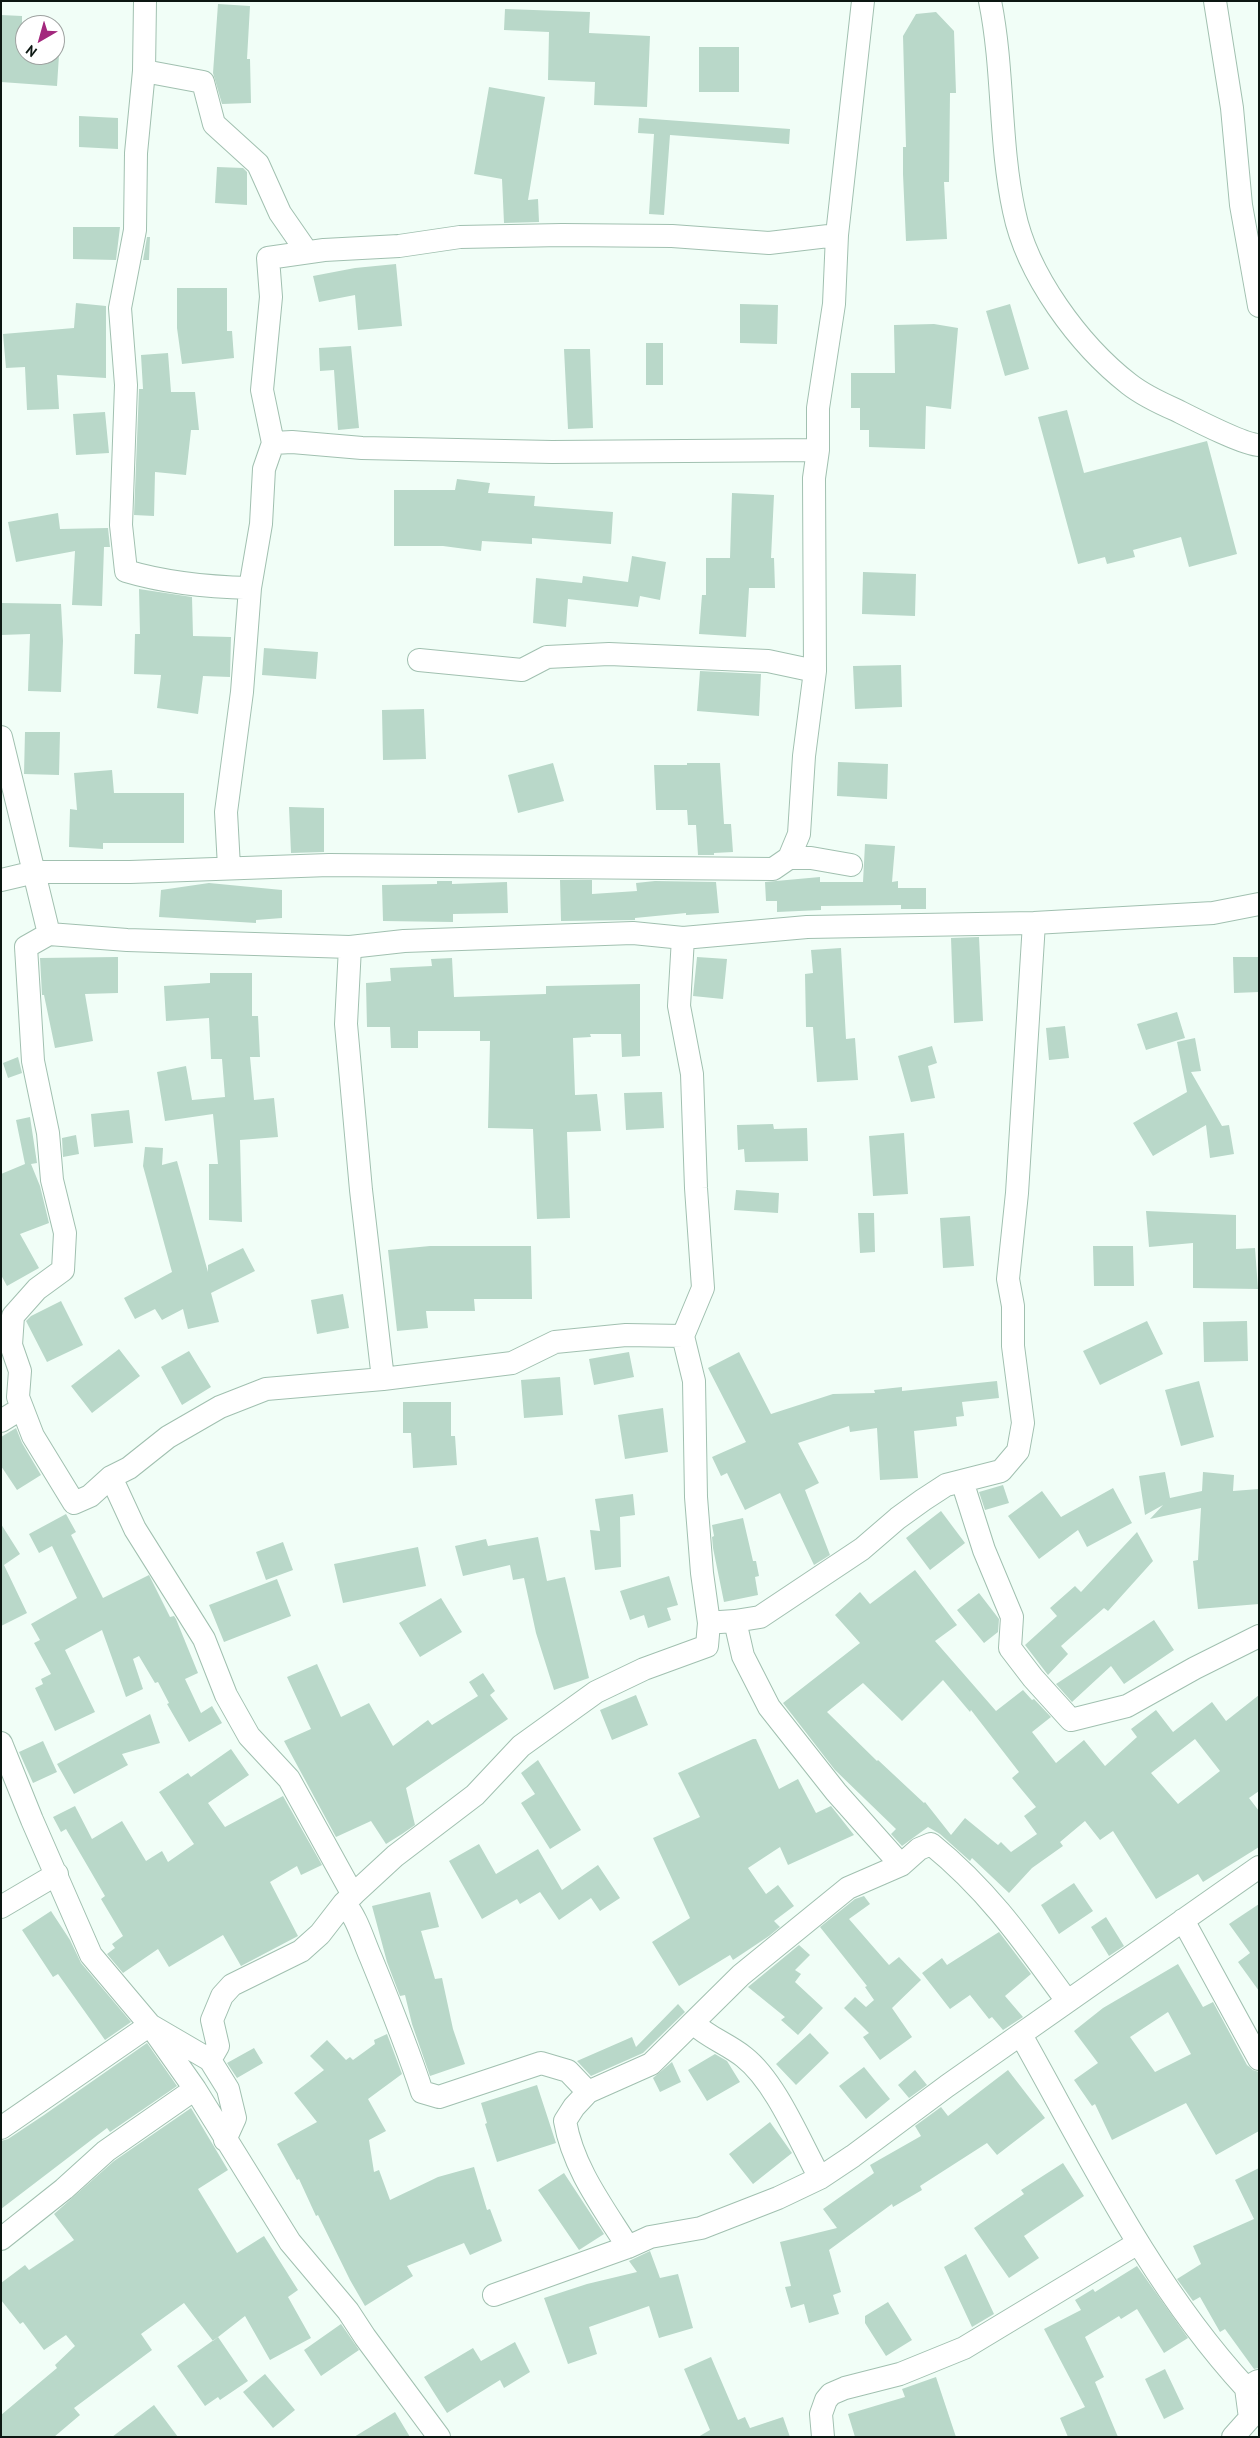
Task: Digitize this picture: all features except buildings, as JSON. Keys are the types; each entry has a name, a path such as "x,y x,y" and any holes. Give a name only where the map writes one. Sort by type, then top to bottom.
{"street":[{"path":"145,1 144,71 136,153 135,230 120,308 126,385 121,525 126,571 162,580 210,587 250,588"},
{"path":"1,880 35,872 130,872 328,865 773,869 789,858 799,834 804,756 815,671 814,478 818,450 818,408 834,304 838,235 863,1"},
{"path":"990,1 996,29 1006,156 1014,213 1031,260 1062,316 1110,368 1131,386 1198,421 1259,445"},
{"path":"1215,1 1232,108 1241,205 1259,306"},
{"path":"144,71 203,82 214,124 258,164 280,213 307,252"},
{"path":"229,867 226,812 242,692 250,588 261,524 264,469 273,443 262,390 271,297 268,258 307,252 399,246 460,237 562,235 672,236 769,243 838,235"},
{"path":"273,443 292,442 362,448 552,452 818,450"},
{"path":"419,660 522,670 547,657 609,654 768,661 815,671"},
{"path":"1,737 49,934"},
{"path":"789,858 811,858 851,865"},
{"path":"683,1336 626,1335 555,1342 512,1362 383,1379 266,1389 220,1407 168,1437 130,1468 111,1477 90,1496 74,1503 32,1436 18,1398 20,1371 11,1345 13,1316 37,1289 63,1270 65,1233 52,1180 48,1133 33,1061 26,948 49,934 126,940 350,947 404,941 632,933 683,938 807,927 1034,923 1213,913 1259,904"},
{"path":"709,1623 760,1617 862,1549 898,1518 946,1485 1001,1471 1018,1451 1023,1423 1013,1346 1012,1306 1008,1279 1017,1193 1034,923"},
{"path":"683,938 679,1006 692,1074 703,1288 683,1336 694,1381 696,1497 702,1572 709,1623 708,1646"},
{"path":"350,947 346,1024 361,1190 383,1379"},
{"path":"1,1420 22,1408"},
{"path":"111,1477 134,1530 204,1639 226,1695 250,1736 289,1779 348,1899 350,1910 403,2037 422,2092 439,2098 541,2063 568,2070 588,2092"},
{"path":"962,1481 984,1550 1012,1617 1010,1648 1033,1678 1072,1720 1127,1706 1195,1668 1259,1636"},
{"path":"735,1621 743,1656 770,1707 836,1792 901,1864"},
{"path":"210,2060 218,2046 212,2020 222,1996 239,1981 301,1951 320,1934 348,1899 395,1856 475,1796 520,1746 596,1692 644,1669 708,1646 743,1656"},
{"path":"1,1744 91,1955 150,2025 195,2089 290,2242 348,2311 364,2337 439,2437"},
{"path":"628,2247 588,2183 568,2139 565,2121 574,2107 588,2092 651,2064 741,1975 848,1888 901,1864 919,1850 932,1844 1004,1915 1067,2001"},
{"path":"494,2295 628,2247 650,2237 701,2228 778,2198 820,2178 853,2156 947,2086 1259,1867"},
{"path":"1,1907 57,1874"},
{"path":"1183,1920 1259,2059"},
{"path":"693,2023 705,2034 745,2058 773,2090 820,2178"},
{"path":"150,2025 210,2060 228,2089 235,2118 225,2140"},
{"path":"1,2128 150,2025"},
{"path":"1021,2035 1138,2243 1212,2351 1252,2384 1250,2418 1233,2437"},
{"path":"1,2239 64,2189 106,2150 195,2089"},
{"path":"823,2437 822,2414 826,2400 831,2394 845,2388 900,2374 964,2348 1138,2243"}]}
